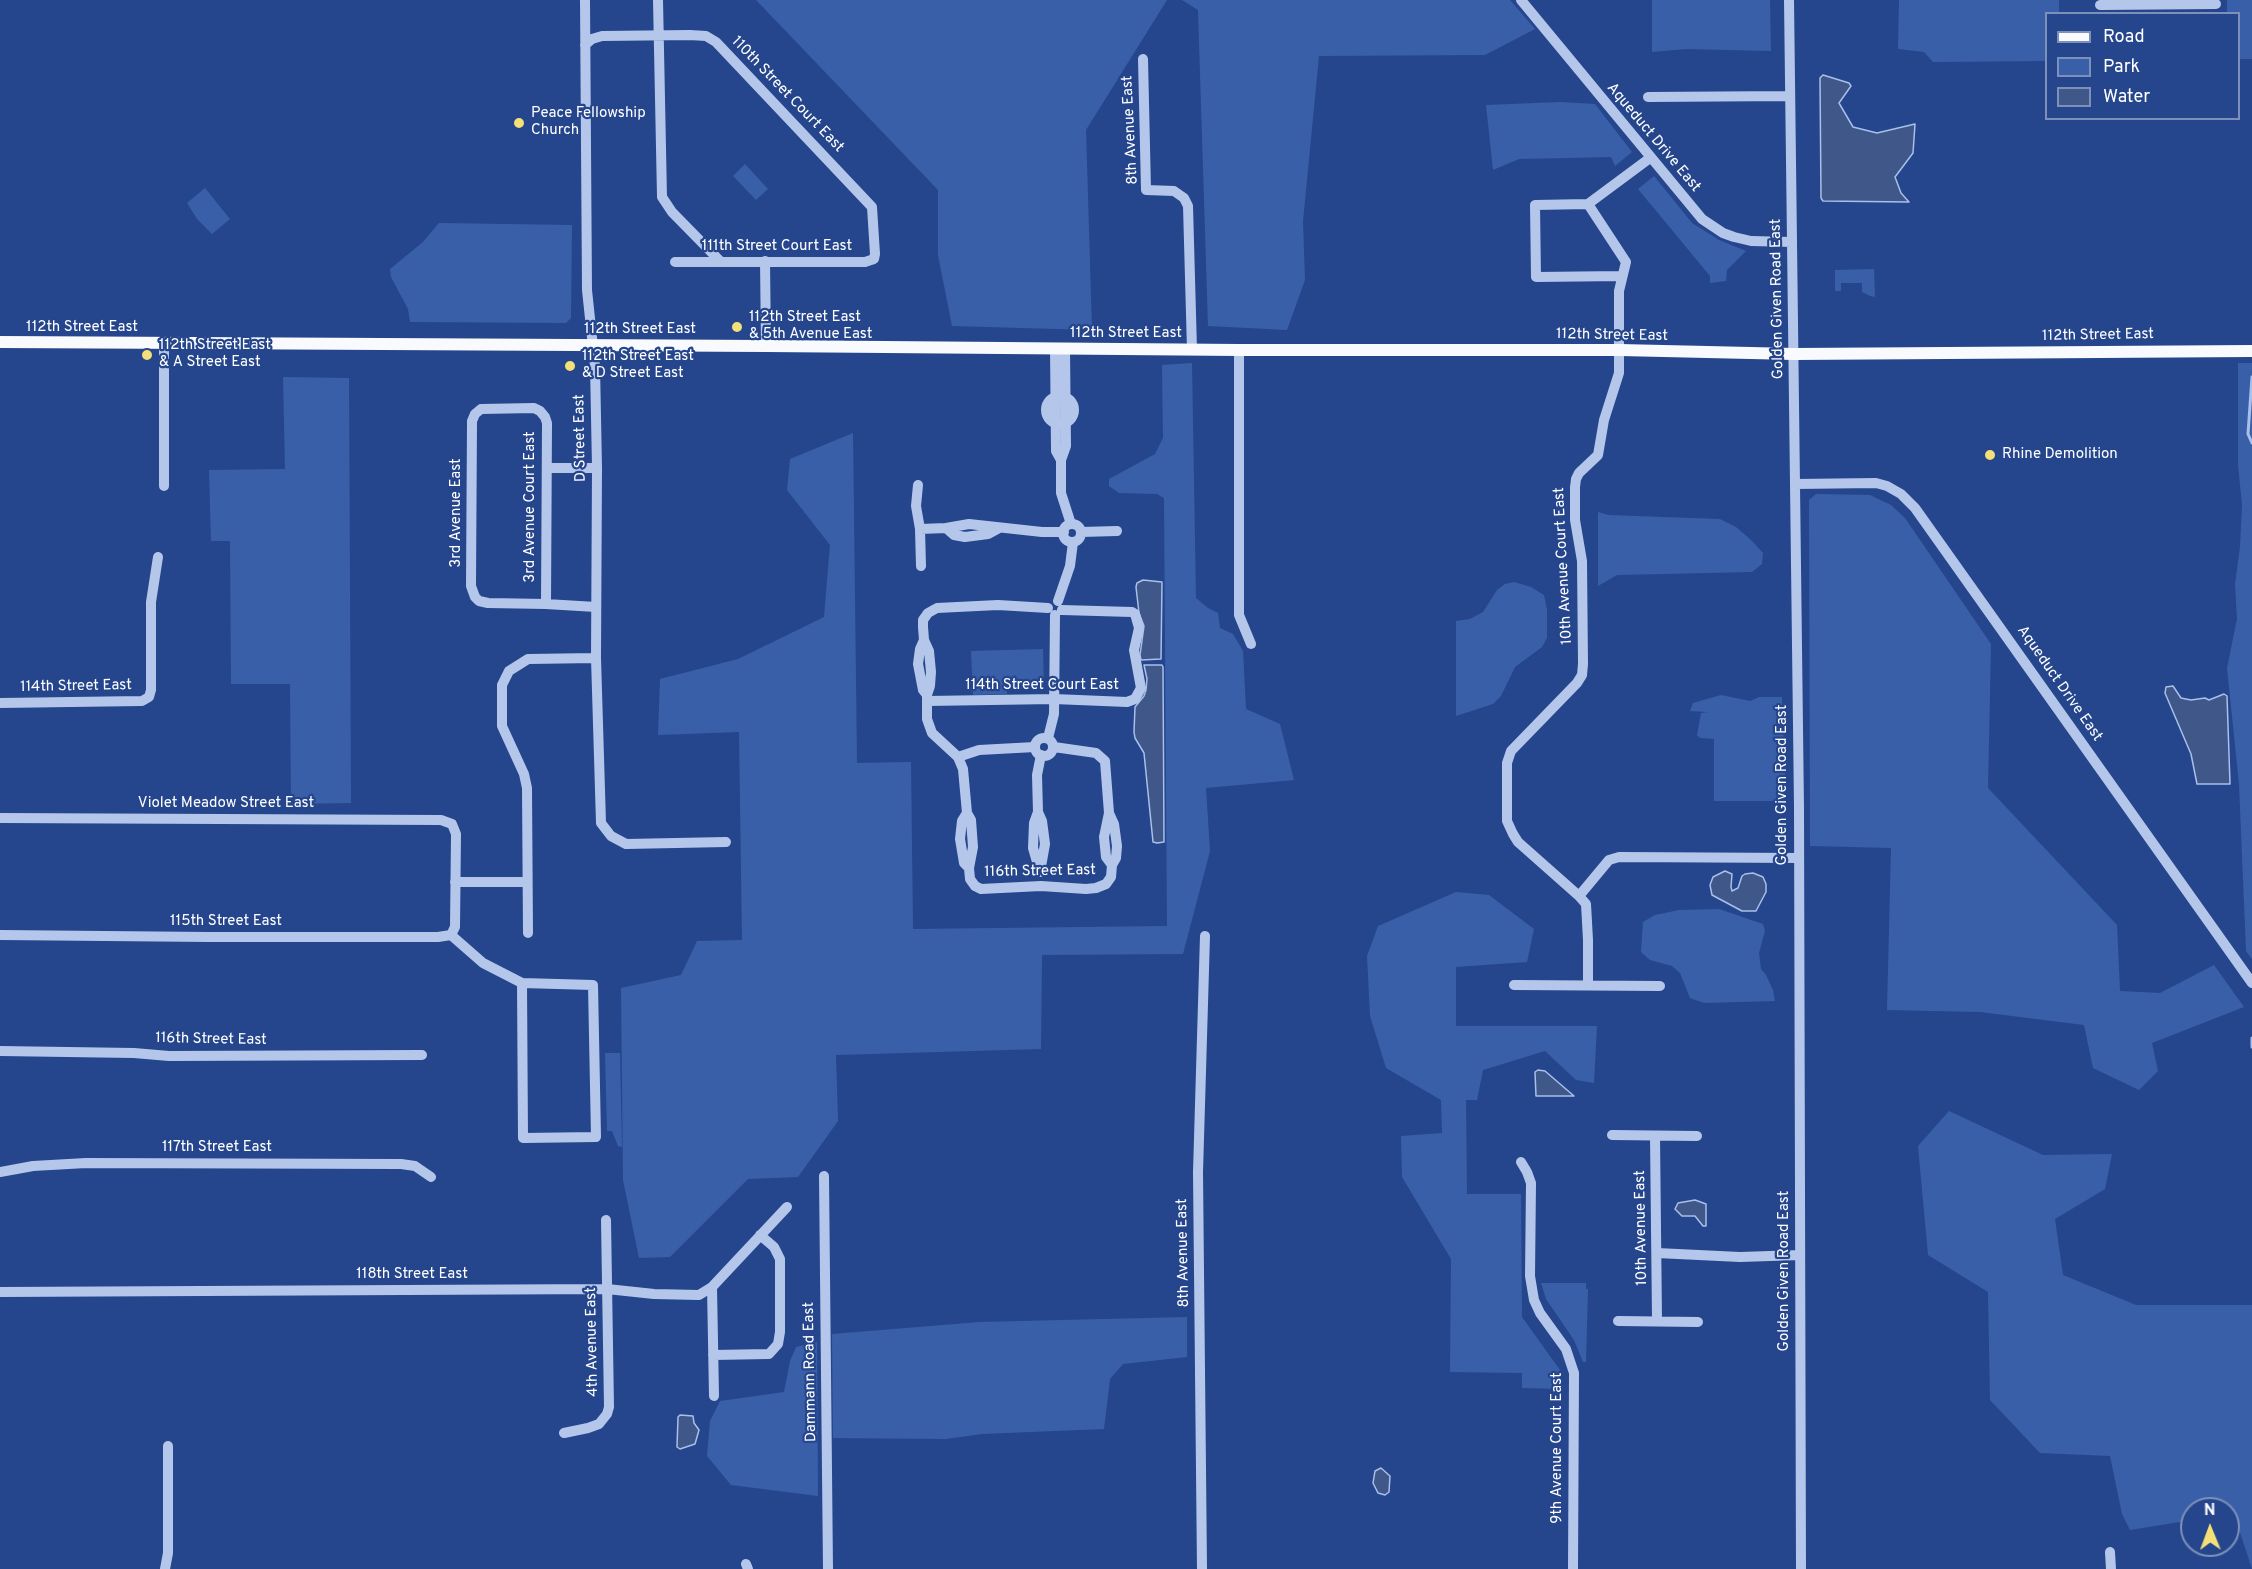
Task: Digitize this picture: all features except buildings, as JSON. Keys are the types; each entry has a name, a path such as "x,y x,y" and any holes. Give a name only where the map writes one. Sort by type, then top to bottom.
{"main road":[{"name":"112th Street East","path":"0,342 1191,350 1620,350 1794,354 2252,351"}],"street":[{"name":"D Street East","path":"585,0 587,290 596,366 596,658 603,828 611,836 626,844 726,842"},
{"path":"658,0 662,197 672,212 720,261"},
{"name":"Aqueduct Drive East","path":"1521,0 1646,162 1694,212 1723,233 1751,241 1792,242"},
{"name":"Golden Given Road East","path":"1788,0 1799,858 1801,1569"},
{"path":"2100,5 2179,2 2216,4"},
{"name":"110th Street Court East","path":"585,45 592,39 602,36 702,35 716,42 869,202 872,207 875,254"},
{"name":"8th Avenue East","path":"1143,59 1146,190 1177,192 1188,206 1191,350"},
{"path":"1648,97 1790,96"},
{"path":"1621,276 1536,277 1535,205 1588,204 1646,162"},
{"name":"10th Avenue Court East","path":"1579,896 1518,842 1513,834 1507,821 1507,763 1511,751 1572,689 1582,675 1582,561 1575,520 1575,487 1580,473 1598,455 1605,420 1619,373 1619,291 1621,276 1626,266 1624,258 1588,204"},
{"name":"111th Street Court East","path":"675,262 865,262 874,259 875,254"},
{"path":"765,261 766,346"},
{"path":"164,343 164,486"},
{"path":"1060,348 1060,397"},
{"path":"1239,350 1239,615 1251,644"},
{"path":"1060,397 1072,402 1075,410 1072,418 1061,423 1049,418 1046,410 1049,402 1060,397"},
{"name":"3rd Avenue Court East","path":"474,414 490,407 534,408 541,412 547,423 546,604"},
{"name":"3rd Avenue East","path":"474,414 472,421 471,586 475,597 479,601 488,603 546,604"},
{"path":"1061,423 1056,451 1061,460 1066,539 1073,542"},
{"path":"547,468 597,468"},
{"name":"Aqueduct Drive East","path":"1795,484 1876,483 1902,494 1916,508 2252,983"},
{"path":"918,485 916,506 920,529 921,566"},
{"path":"920,529 969,524 999,528 1078,526 1081,532 1079,538 1073,542 1070,566 1056,609 1054,714 1048,755 1038,751 979,750 958,757 932,733 927,719 927,698 923,690 918,664 924,640 923,620 937,608 998,605 1056,609"},
{"path":"1081,532 1117,531"},
{"name":"114th Street East","path":"0,703 142,701 150,694 151,602 158,557"},
{"path":"546,604 596,608"},
{"name":"114th Street Court East","path":"927,698 1127,702 1135,699 1141,688 1134,650 1139,623 1132,612 1056,609"},
{"path":"528,933 527,788 524,774 502,726 501,697 506,676 514,666 528,659 596,658"},
{"name":"116th Street East","path":"958,757 965,780 967,813 962,821 960,838 964,863 969,868 972,883 981,889 1041,886 1096,888 1109,881 1117,846 1114,824 1109,813 1105,761 1096,753 1051,743"},
{"path":"1038,751 1038,812 1034,823 1033,848 1040,872 1041,886"},
{"name":"Violet Meadow Street East","path":"0,818 441,820 452,824 456,834 455,882"},
{"path":"1587,985 1587,909 1579,896 1609,860 1619,857 1799,858"},
{"path":"522,983 523,1138 596,1137 593,985 522,983 483,963 451,935 455,927 455,882 527,882"},
{"name":"115th Street East","path":"0,935 210,937 438,937 451,935"},
{"name":"8th Avenue East","path":"1202,1569 1198,1172 1205,936"},
{"path":"1514,985 1660,986"},
{"name":"116th Street East","path":"0,1051 134,1053 170,1056 422,1055"},
{"path":"1612,1135 1697,1136"},
{"name":"10th Avenue East","path":"1655,1136 1658,1320"},
{"name":"9th Avenue Court East","path":"1521,1162 1531,1183 1530,1276 1534,1300 1540,1313 1566,1349 1574,1373 1573,1569"},
{"name":"117th Street East","path":"0,1172 33,1166 86,1163 401,1164 415,1166 431,1177"},
{"name":"Dammann Road East","path":"824,1176 828,1569"},
{"path":"714,1396 712,1287 787,1207"},
{"name":"4th Avenue East","path":"564,1433 599,1424 607,1414 606,1220"},
{"path":"713,1354 769,1354 778,1344 780,1259 774,1247 760,1235"},
{"path":"1658,1253 1740,1257 1800,1255"},
{"name":"118th Street East","path":"0,1292 607,1289 654,1294 699,1295 712,1287"},
{"path":"1618,1321 1698,1322"},
{"path":"165,1569 168,1553 168,1446"},
{"path":"2110,1552 2111,1569"}],"green space":[{"path":"756,0 1167,0 1086,130 1092,330 952,326 938,255 938,190"},
{"path":"1182,0 1510,0 1535,29 1485,55 1319,56 1303,221 1305,280 1287,330 1208,326 1198,10"},
{"path":"1652,0 1770,0 1771,51 1686,49 1652,52"},
{"path":"1899,0 2059,0 2059,12 2045,12 2045,61 1933,62 1924,52 1898,49"},
{"path":"2227,0 2252,0 2252,59 2240,59 2240,12 2227,12"},
{"path":"1560,102 1595,104 1632,152 1615,166 1611,157 1519,159 1493,170 1486,105"},
{"path":"745,164 768,189 756,200 733,176"},
{"path":"1654,176 1692,223 1719,240 1746,251 1727,270 1726,281 1710,283 1710,276 1638,189"},
{"path":"205,188 230,219 212,234 197,219 187,203"},
{"path":"439,223 572,225 571,318 566,323 410,322 408,309 391,277 390,269 423,242"},
{"path":"1874,269 1875,297 1862,292 1862,283 1841,283 1841,291 1835,291 1835,270"},
{"path":"1192,363 1196,598 1218,613 1220,628 1233,634 1243,651 1246,709 1280,724 1294,780 1206,788 1210,851 1183,954 1042,955 1041,1049 836,1055 838,1121 798,1177 748,1179 670,1257 639,1258 623,1180 621,988 681,975 697,941 742,940 739,732 658,735 660,679 738,659 824,617 830,545 787,490 790,459 853,433 857,763 911,762 913,929 1167,926 1164,498 1157,494 1119,493 1109,486 1109,479 1155,454 1163,438 1162,365"},
{"path":"2238,363 2252,363 2252,959 2246,951 2239,784 2227,668 2237,619 2235,584 2242,505 2238,465"},
{"path":"283,377 349,378 351,803 291,804 290,684 231,684 230,541 211,541 209,470 285,469"},
{"path":"1816,494 1870,495 1891,505 1905,518 1991,644 1988,788 2117,925 2120,991 2160,993 2214,965 2244,1007 2152,1043 2158,1071 2139,1090 2093,1068 2084,1025 1980,1012 1887,1010 1891,848 1810,846 1809,500"},
{"path":"1598,512 1608,515 1720,519 1736,527 1751,540 1763,553 1762,564 1752,572 1617,575 1598,586"},
{"path":"1514,582 1531,587 1544,595 1547,610 1547,638 1542,647 1515,667 1501,696 1493,704 1456,716 1456,621 1470,619 1483,612 1497,590 1505,584"},
{"path":"1043,649 1044,688 1017,689 1017,682 1007,682 1007,694 973,695 971,651"},
{"path":"1721,695 1750,701 1759,697 1782,697 1786,801 1714,801 1714,739 1700,738 1697,735 1701,713 1708,712 1690,711 1693,703"},
{"path":"1456,892 1489,895 1534,929 1527,962 1456,967 1456,1026 1597,1026 1594,1083 1576,1080 1545,1051 1483,1070 1477,1100 1466,1100 1467,1194 1521,1194 1522,1317 1560,1370 1559,1389 1522,1388 1522,1373 1450,1372 1451,1259 1402,1177 1401,1136 1442,1133 1441,1100 1386,1068 1370,1016 1367,956 1378,926"},
{"path":"1719,909 1763,924 1765,931 1759,953 1761,969 1773,990 1775,1001 1704,1003 1690,998 1680,973 1672,966 1650,960 1641,952 1643,922 1655,915 1679,910"},
{"path":"605,1053 620,1053 622,1147 618,1146 612,1131 607,1131"},
{"path":"1949,1111 2043,1155 2112,1154 2105,1189 2055,1219 2063,1275 2136,1305 2252,1305 2252,1569 2240,1532 2240,1497 2180,1497 2180,1522 2130,1530 2122,1514 2110,1456 2040,1453 1990,1400 1988,1292 1928,1255 1918,1146"},
{"path":"1541,1283 1586,1283 1586,1289 1588,1289 1586,1362 1583,1362 1574,1340 1546,1299"},
{"path":"1187,1317 1187,1357 1123,1364 1110,1379 1104,1429 982,1434 946,1439 833,1438 832,1334 980,1322"},
{"path":"817,1342 818,1496 731,1485 707,1456 710,1421 720,1401 784,1392 790,1361 796,1347"}],"water":[{"path":"1823,75 1849,83 1851,86 1839,103 1853,127 1877,133 1915,124 1913,153 1895,177 1901,193 1909,202 1823,201 1821,198 1820,78"},
{"path":"1143,580 1162,582 1161,659 1141,660 1144,626 1139,613 1136,587 1137,583"},
{"path":"1144,665 1162,665 1163,667 1164,842 1157,843 1153,842 1144,753 1134,732 1135,707 1146,690 1147,679"},
{"path":"2173,686 2181,698 2191,700 2205,698 2209,700 2224,694 2227,696 2230,784 2197,784 2191,754 2165,693 2166,687"},
{"path":"1725,871 1732,874 1732,891 1738,888 1745,874 1753,873 1763,877 1766,892 1756,911 1742,911 1712,895 1710,885 1713,877"},
{"path":"1545,1071 1574,1096 1536,1096 1535,1072"},
{"path":"1695,1200 1706,1204 1706,1226 1703,1226 1695,1216 1682,1216 1675,1209 1678,1203"},
{"path":"680,1415 693,1416 694,1423 699,1430 695,1444 680,1449 677,1447 678,1417"},
{"path":"1381,1468 1390,1476 1389,1492 1385,1495 1378,1493 1373,1483 1375,1471"}],"waterway":[{"path":"2252,377 2248,434 2252,443"},
{"path":"2252,1038 2252,1047"}],"place":[{"name":"Peace Fellowship Church","path":"519,123"},
{"name":"112th Street East & 5th Avenue East","path":"737,327"},
{"name":"112th Street East & A Street East","path":"147,355"},
{"name":"112th Street East & D Street East","path":"570,366"},
{"name":"Rhine Demolition","path":"1990,455"}]}
